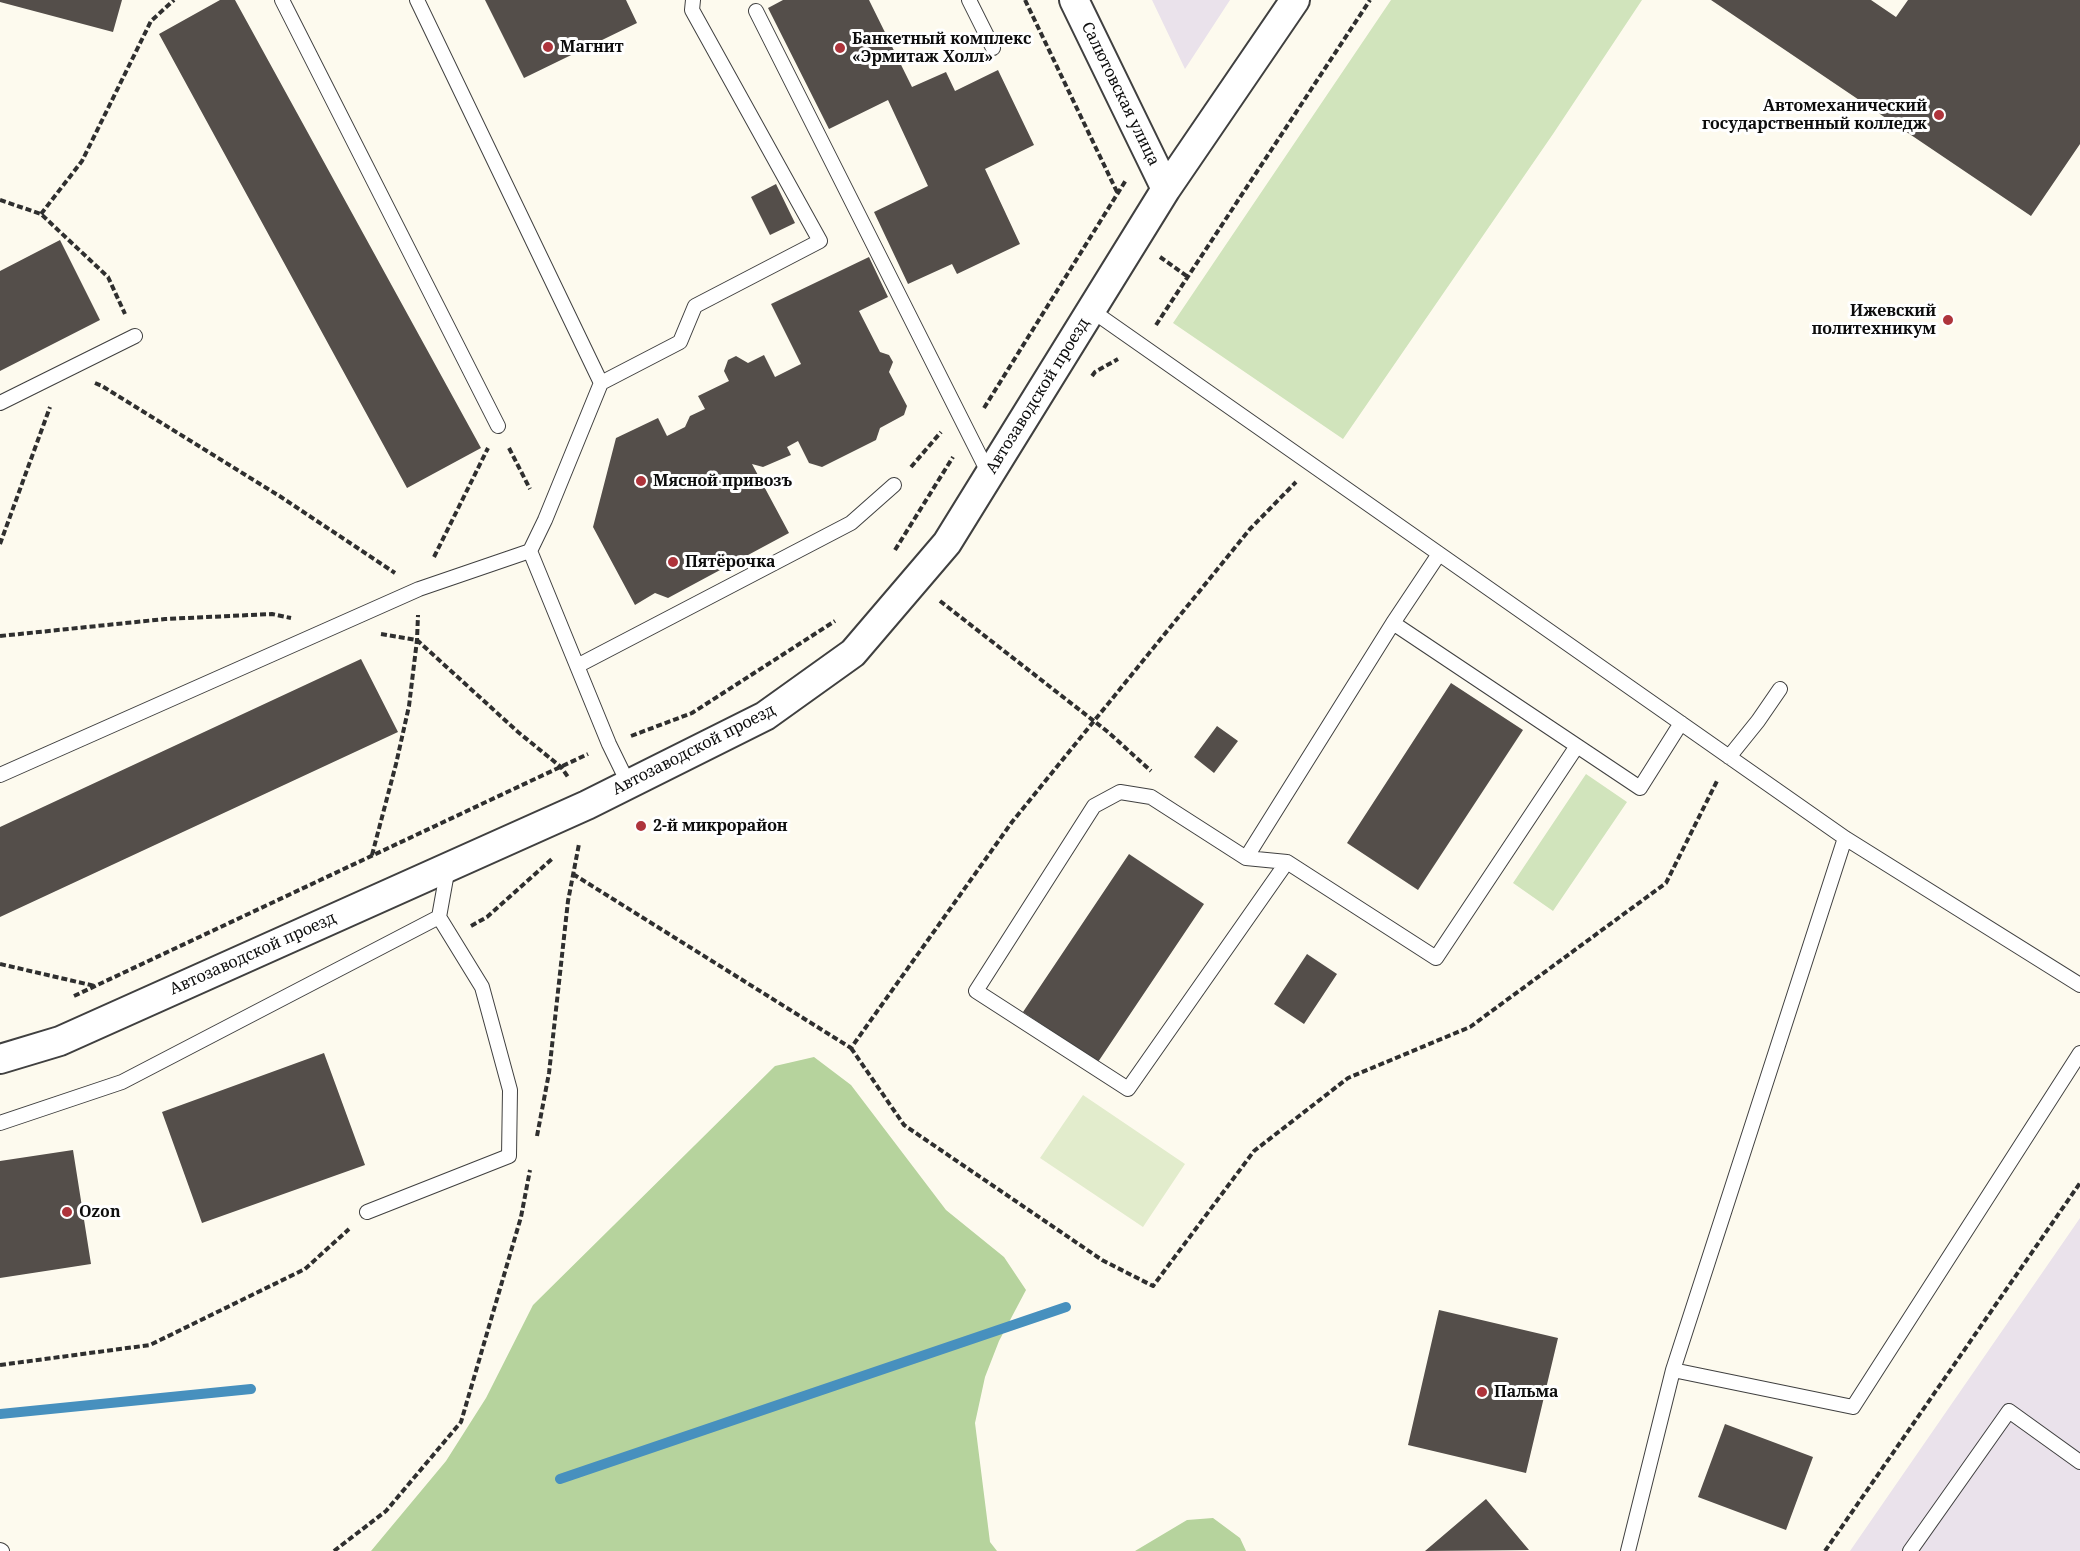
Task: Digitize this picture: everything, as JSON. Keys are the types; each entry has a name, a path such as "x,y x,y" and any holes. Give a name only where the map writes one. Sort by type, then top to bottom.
{"street":[{"name":"Салютовская улица","path":"1074,0 1166,189"},
{"name":"Автозаводской проезд","path":"1,1057 60,1041 629,784 765,716 853,652 947,543 1166,189 1295,0"}],"lane":[{"path":"282,0 498,426"},
{"path":"417,0 601,383"},
{"path":"0,775 419,589 530,551 601,383 680,342 695,306 820,241 692,10 693,0"},
{"path":"969,0 993,48"},
{"path":"756,11 989,474"},
{"path":"1091,310 1845,838 2080,985"},
{"path":"0,403 135,336"},
{"path":"577,666 851,523 894,485"},
{"path":"530,551 609,744 629,784"},
{"path":"1246,858 1393,622 1440,554"},
{"path":"1393,622 1640,788 1681,723"},
{"path":"1729,757 1780,689"},
{"path":"1287,862 1128,1089 976,991 1094,806 1120,792 1151,797 1246,858 1287,862 1436,958 1577,746"},
{"path":"1628,1551 1673,1370 1845,838"},
{"path":"367,1212 509,1156 510,1090 482,987 439,916 448,867"},
{"path":"0,1124 122,1082 439,916"},
{"path":"1673,1370 1853,1407 2080,1053"},
{"path":"1910,1551 2009,1411 2080,1462"}],"path":[{"path":"40,214 82,161 151,21 174,0"},
{"path":"1024,0 1118,193"},
{"path":"0,200 40,214 108,277 135,336"},
{"path":"0,544 63,372 102,386 281,497 419,589"},
{"path":"894,485 957,413"},
{"path":"498,426 545,520"},
{"path":"372,856 409,705 417,640 419,589 498,426"},
{"path":"851,1048 1012,822 1250,529 1312,465"},
{"path":"939,600 1095,722 1164,782 1151,797"},
{"path":"74,996 609,744"},
{"path":"573,874 851,1048 904,1125 1102,1260 1153,1286 1254,1151 1282,1129 1347,1078 1470,1027 1666,883 1729,757"},
{"path":"0,964 95,986"},
{"path":"1825,1551 2080,1183"},
{"path":"0,1365 150,1345 305,1269 367,1212"}],"shaded area":[{"path":"1152,0 1230,0 1185,69"},
{"path":"2080,1218 2080,1551 1850,1551"}],"green space":[{"path":"1391,0 1642,0 1553,134 1343,439 1173,323"},
{"path":"1586,774 1627,802 1553,911 1513,883"},
{"path":"814,1057 851,1085 946,1210 1004,1257 1026,1290 999,1341 985,1377 975,1423 990,1542 997,1551 371,1551 446,1461 486,1398 533,1305 775,1066"},
{"path":"1083,1095 1185,1164 1143,1227 1040,1158"},
{"path":"1213,1518 1240,1538 1246,1551 1135,1551 1187,1520"}],"building":[{"path":"0,0 122,0 113,32 0,2"},
{"path":"220,0 235,0 481,448 407,488 159,34"},
{"name":"Магнит","path":"485,0 626,0 637,23 524,78"},
{"path":"783,0 869,0 912,87 946,72 955,91 998,70 1034,145 985,169 1020,244 957,274 952,264 908,284 874,212 928,186 888,100 829,129 768,8"},
{"path":"1711,0 1871,0 1896,17 1908,0 2080,0 2080,144 2031,216"},
{"path":"776,184 795,223 770,235 751,197"},
{"path":"60,240 100,320 0,371 0,271"},
{"path":"869,257 888,297 859,311 880,352 889,355 893,362 889,372 907,406 904,415 880,428 876,440 822,467 809,463 798,441 787,447 791,455 763,467 752,464 789,533 668,598 655,593 635,605 593,527 616,438 658,418 667,436 685,427 690,416 705,409 698,396 729,381 724,371 728,360 736,356 748,363 764,355 775,377 801,364 771,304"},
{"path":"361,659 398,732 0,917 0,827"},
{"path":"1451,683 1523,730 1418,890 1347,843"},
{"path":"1217,726 1238,741 1214,773 1194,757"},
{"path":"1129,854 1204,904 1098,1062 1023,1012"},
{"path":"1307,954 1337,974 1304,1024 1274,1004"},
{"path":"324,1053 365,1165 202,1223 162,1112"},
{"path":"73,1150 91,1264 0,1278 0,1161"},
{"name":"Пальма","path":"1439,1310 1558,1338 1526,1473 1408,1445"},
{"path":"1725,1424 1813,1457 1786,1530 1698,1497"},
{"path":"1486,1499 1529,1550 1425,1551"}],"waterway":[{"path":"560,1479 1066,1307"},
{"path":"0,1414 251,1389"}],"place":[{"name":"Магнит","path":"548,47"},
{"name":"Банкетный комплекс «Эрмитаж Холл»","path":"840,48"},
{"name":"Автомеханический государственный колледж","path":"1939,115"},
{"name":"Ижевский политехникум","path":"1948,320"},
{"name":"Мясной привозъ","path":"641,481"},
{"name":"Пятёрочка","path":"673,562"},
{"name":"2-й микрорайон","path":"641,826"},
{"name":"Ozon","path":"67,1212"},
{"name":"Пальма","path":"1482,1392"}]}
